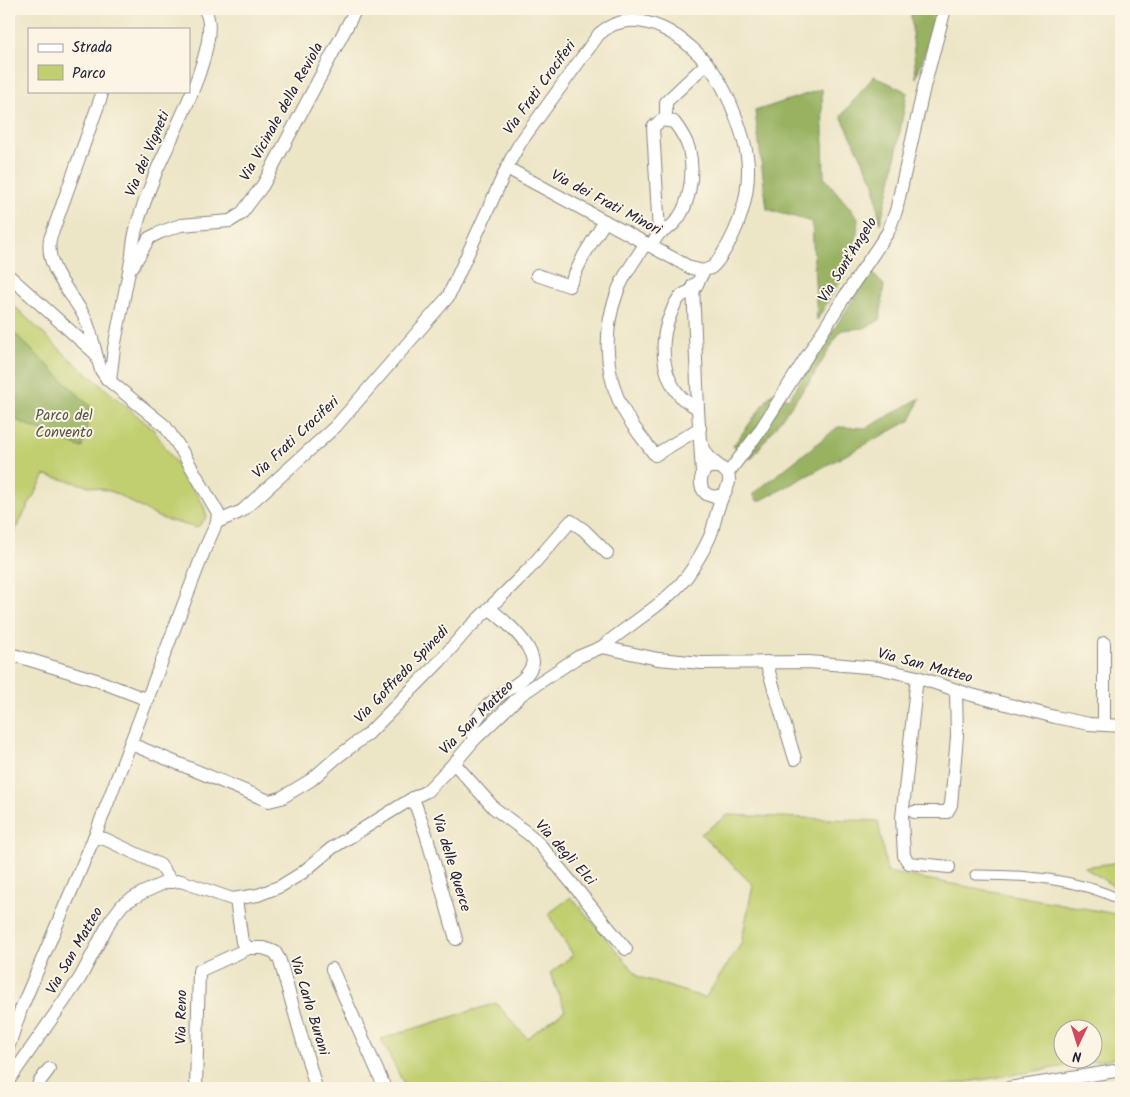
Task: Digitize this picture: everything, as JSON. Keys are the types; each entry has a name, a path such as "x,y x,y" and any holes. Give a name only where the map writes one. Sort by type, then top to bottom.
{"street":[{"name":"Via dei Vigneti","path":"132,256 133,242 143,208 207,49 209,28 207,12 204,9"},
{"name":"Via Vicinale della Reviola","path":"130,273 150,238 181,225 230,221 241,214 263,185 356,9"},
{"name":"Via Sant'Angelo","path":"602,647 632,622 654,608 674,590 691,570 712,531 715,512 729,484 724,470 759,432 888,232 896,211 924,87 945,9"},
{"name":"Via Frati Crociferi","path":"217,522 242,511 336,426 448,297 520,143 599,34 612,23 632,18 643,19 660,24 682,39 707,63 718,78 743,136 748,166 745,202 735,232 722,255 711,268 704,271 693,292"},
{"path":"666,120 666,102 707,63"},
{"path":"9,1045 131,744 204,551 217,522 218,513 183,452 169,432 155,417 110,381 101,370 85,319 52,266 49,253 50,239 101,97"},
{"path":"659,232 653,127 658,122 666,120 674,122 681,131 689,148 692,168 691,186 679,216 670,228 659,232 624,277 611,310 608,359 611,379 618,400 655,455 700,428"},
{"name":"Via dei Frati Minori","path":"507,168 691,268 704,271"},
{"path":"537,275 569,286 584,255 605,221"},
{"name":"Via Vicinale della Reviola","path":"110,381 114,348 132,256"},
{"path":"691,268 693,276 702,484 711,514 712,531"},
{"path":"9,276 96,354"},
{"path":"693,292 685,293 679,298 665,326 664,360 676,390 683,399 698,409"},
{"path":"701,442 710,458 724,470"},
{"path":"702,473 708,467 724,470"},
{"path":"706,494 715,497 724,494"},
{"name":"Via Goffredo Spinedi","path":"131,744 269,801 281,798 311,780 368,734 529,569 571,521 584,530 607,553"},
{"path":"474,740 471,728 476,720 494,700 528,674 534,662 530,650 506,622 489,608"},
{"path":"1104,643 1104,725"},
{"name":"Via San Matteo","path":"9,1080 80,978 110,921 123,904 166,882 181,882 232,899 258,895 282,886 302,873 332,848 427,791 506,707 530,687 578,657 602,647 640,655 702,663 848,664 878,668 917,677 956,690 1055,717 1121,726"},
{"path":"9,655 96,680 148,700"},
{"path":"766,662 795,759"},
{"path":"917,677 902,818 904,856 909,863 949,867"},
{"path":"914,812 947,812 951,805 957,736 956,690"},
{"name":"Via degli Elci","path":"454,763 494,808 525,831 542,847 626,949"},
{"name":"Via delle Querce","path":"413,798 426,834 456,939"},
{"path":"95,835 160,865 172,882"},
{"path":"975,875 1017,876 1056,880 1087,887 1121,900"},
{"path":"236,898 242,942 249,948"},
{"name":"Via Reno","path":"196,1088 199,971 249,948"},
{"name":"Via Carlo Burani","path":"249,948 263,948 275,952 280,962 316,1088"},
{"path":"332,969 385,1088"},
{"path":"37,1088 49,1069"},
{"path":"1009,1088 1121,1070"}],"green space":[{"path":"925,9 939,9 916,78 911,15"},
{"path":"874,76 907,92 892,177 880,224 874,183 841,116"},
{"path":"822,89 824,177 858,218 855,256 817,320 812,222 767,209 755,111"},
{"path":"871,272 884,285 880,320 864,328 841,330 812,378 751,459 733,446 772,393 789,399"},
{"name":"Parco del Convento","path":"9,301 70,359 153,429 203,504 207,517 197,528 160,518 113,492 45,475 9,541"},
{"path":"9,328 91,407 82,448 9,417"},
{"path":"920,398 911,420 758,502 753,494 838,427 867,428"},
{"path":"728,815 878,821 887,872 1121,915 1121,1057 1102,1060 1102,1020 1052,1020 1052,1068 931,1088 406,1088 381,1039 496,1003 527,1038 565,1010 550,973 573,955 548,914 571,897 639,977 705,998 741,944 753,885 701,834"},
{"path":"1121,862 1121,891 1084,867"}]}
